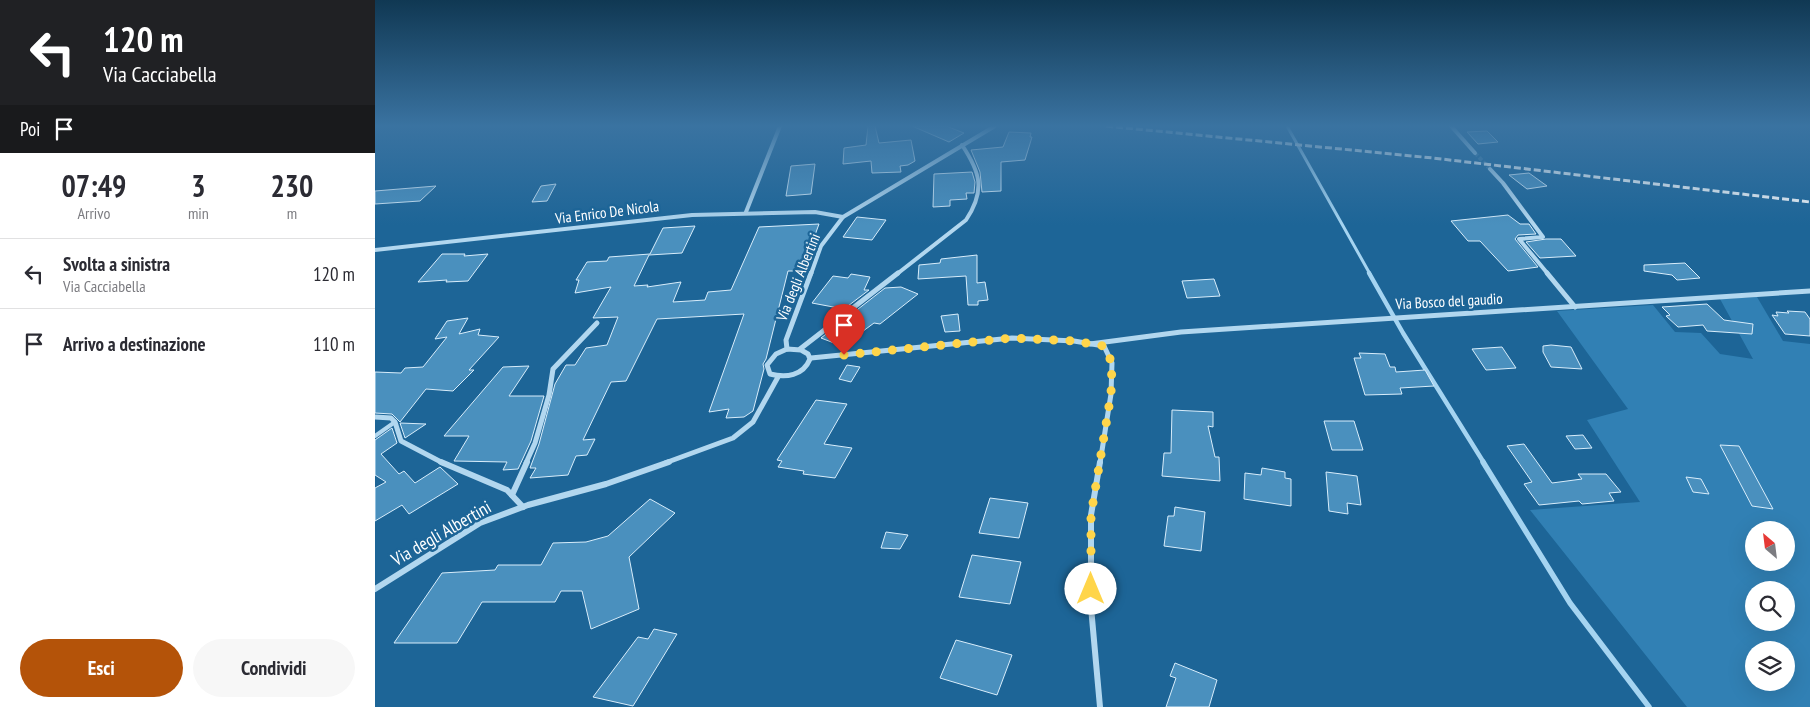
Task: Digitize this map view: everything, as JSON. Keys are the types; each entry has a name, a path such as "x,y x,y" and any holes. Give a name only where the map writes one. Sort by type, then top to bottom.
{"street":[{"path":"746,212 767,159"},
{"name":"Via degli Albertini","path":"787,349 786,340 821,246 843,217 939,159"},
{"path":"800,349 966,220 973,210 976,200 978,174 970,159"},
{"path":"1490,169 1503,182 1543,237 1519,239 1575,306"},
{"name":"Via Enrico De Nicola","path":"375,250 658,217 746,212 815,212 843,217"},
{"name":"Via Bosco del gaudio","path":"1090,344 1181,332 1810,291"},
{"path":"512,494 535,443 549,395 553,369 597,323"},
{"path":"811,358 1012,338 1074,341 1104,346 1112,363 1111,394 1091,515 1091,607 1100,707"},
{"path":"787,349 800,349 808,353 811,358 804,371 792,376 778,377 770,374 767,365 776,354 787,349"},
{"name":"Via degli Albertini","path":"375,589 481,523 523,507 606,484 733,438 753,422 778,377"},
{"path":"375,417 391,418 395,422"},
{"name":"Via degli Albertini","path":"395,422 401,441 444,464 507,490 523,507"}],"lane":[{"path":"375,436 395,422"}],"shaded area":[{"path":"1757,297 1783,341 1810,344 1810,707 1687,707 1530,510 1640,502 1587,420 1628,409 1557,311 1653,305 1675,332 1701,333 1720,354 1753,359 1720,299"}],"building":[{"path":"843,159 915,159 915,161 908,165 900,166 901,172 872,173 871,161 843,164"},
{"path":"975,159 1025,159 1001,162 1001,191 982,192 980,172"},
{"path":"815,164 811,194 786,196 791,166"},
{"path":"972,172 975,182 974,193 966,193 967,199 950,200 950,206 933,207 934,174"},
{"path":"1529,173 1547,186 1527,189 1509,175"},
{"path":"556,184 547,201 532,202 541,186"},
{"path":"436,186 420,201 375,204 375,191"},
{"path":"1508,215 1520,224 1529,224 1536,234 1518,235 1515,239 1538,267 1508,271 1480,241 1468,241 1451,221"},
{"path":"857,217 886,220 872,240 843,237"},
{"path":"819,224 802,271 788,271 766,359 763,364 764,369 753,411 744,417 726,418 729,409 709,412 744,314 657,319 626,381 611,382 583,440 595,439 587,455 576,456 568,475 530,478 536,468 530,468 539,444 555,384 566,365 575,365 586,348 607,345 618,317 593,318 611,287 575,293 579,280 576,280 587,262 607,261 609,257 650,254 663,228 695,226 682,253 649,255 634,286 648,285 647,287 681,282 673,302 705,300 708,292 731,290 759,227"},
{"path":"1561,239 1576,256 1540,258 1526,242"},
{"path":"442,254 465,254 464,256 488,254 468,281 418,282"},
{"path":"977,255 977,283 985,282 988,300 978,301 978,305 968,305 966,276 918,279 919,265 940,263 941,259"},
{"path":"1685,263 1700,278 1677,280 1672,275 1644,271 1644,265"},
{"path":"851,274 870,277 864,290 869,290 844,309 812,303 833,276 848,278"},
{"path":"1214,279 1220,296 1187,298 1182,281"},
{"path":"901,287 918,294 880,324 874,323 847,343 834,343 821,338 885,288"},
{"path":"1707,304 1724,320 1753,324 1752,334 1707,331 1703,325 1678,327 1666,316 1670,315 1662,307"},
{"path":"1787,311 1805,312 1810,319 1810,336 1785,334 1772,315 1778,316 1776,312 1789,313"},
{"path":"958,314 960,331 945,332 941,316"},
{"path":"468,318 459,334 480,329 478,335 499,337 469,370 474,370 453,391 426,389 400,422 392,414 375,413 375,372 401,373 405,368 423,367 447,337 435,339 447,321"},
{"path":"1543,346 1571,347 1582,369 1551,367 1543,352"},
{"path":"1502,347 1516,368 1486,370 1472,349"},
{"path":"1359,353 1385,354 1390,367 1395,367 1396,372 1425,370 1434,386 1400,388 1402,394 1365,395 1354,358 1361,358"},
{"path":"847,365 860,367 851,382 839,379"},
{"path":"529,366 509,396 544,396 531,441 518,469 503,470 507,462 454,461 469,436 444,436 503,367"},
{"path":"816,400 847,404 824,444 852,448 835,478 803,474 804,471 778,467 782,461 777,460"},
{"path":"1172,410 1213,412 1213,427 1208,426 1215,457 1219,457 1220,481 1162,476 1164,453 1171,453"},
{"path":"1324,421 1354,421 1363,450 1332,450"},
{"path":"400,423 426,424 405,438"},
{"path":"392,428 397,443 381,454 399,474 404,471 415,483 440,467 458,484 409,514 402,505 375,521 375,488 386,482 375,475 375,440"},
{"path":"1583,435 1592,448 1575,449 1566,436"},
{"path":"1524,444 1552,483 1582,479 1578,474 1606,474 1621,492 1609,493 1614,501 1582,504 1579,501 1539,505 1524,484 1532,482 1507,446"},
{"path":"1720,445 1739,446 1773,509 1752,506"},
{"path":"1262,468 1285,472 1285,478 1291,479 1291,506 1244,499 1245,473 1261,475"},
{"path":"1326,472 1357,476 1361,505 1347,503 1348,514 1329,511"},
{"path":"1686,477 1701,479 1709,494 1693,492"},
{"path":"990,498 1028,503 1019,538 979,533"},
{"path":"650,499 675,513 629,557 639,609 591,629 582,591 561,591 555,602 482,602 457,643 394,643 442,573 495,570 498,565 541,565 553,543 586,542 608,536"},
{"path":"1175,507 1205,512 1201,551 1164,546 1168,516 1174,516"},
{"path":"886,532 908,535 900,549 881,548"},
{"path":"972,555 1021,562 1010,604 959,597"},
{"path":"654,629 677,634 633,706 593,697 638,637 648,639"},
{"path":"956,640 1012,655 997,695 940,678"},
{"path":"1175,663 1217,680 1209,707 1166,707 1176,678 1170,676"}],"waterway":[{"path":"1306,159 1370,274"},
{"path":"1369,273 1403,333 1484,463"},
{"path":"1483,462 1570,603 1649,707"}],"tunnel":[{"path":"1481,159 1490,169"}],"railway":[{"path":"1442,159 1810,202"}],"route":[{"path":"844,355 1012,338 1074,341 1104,346 1112,363 1111,394 1091,515 1091,589"}]}
